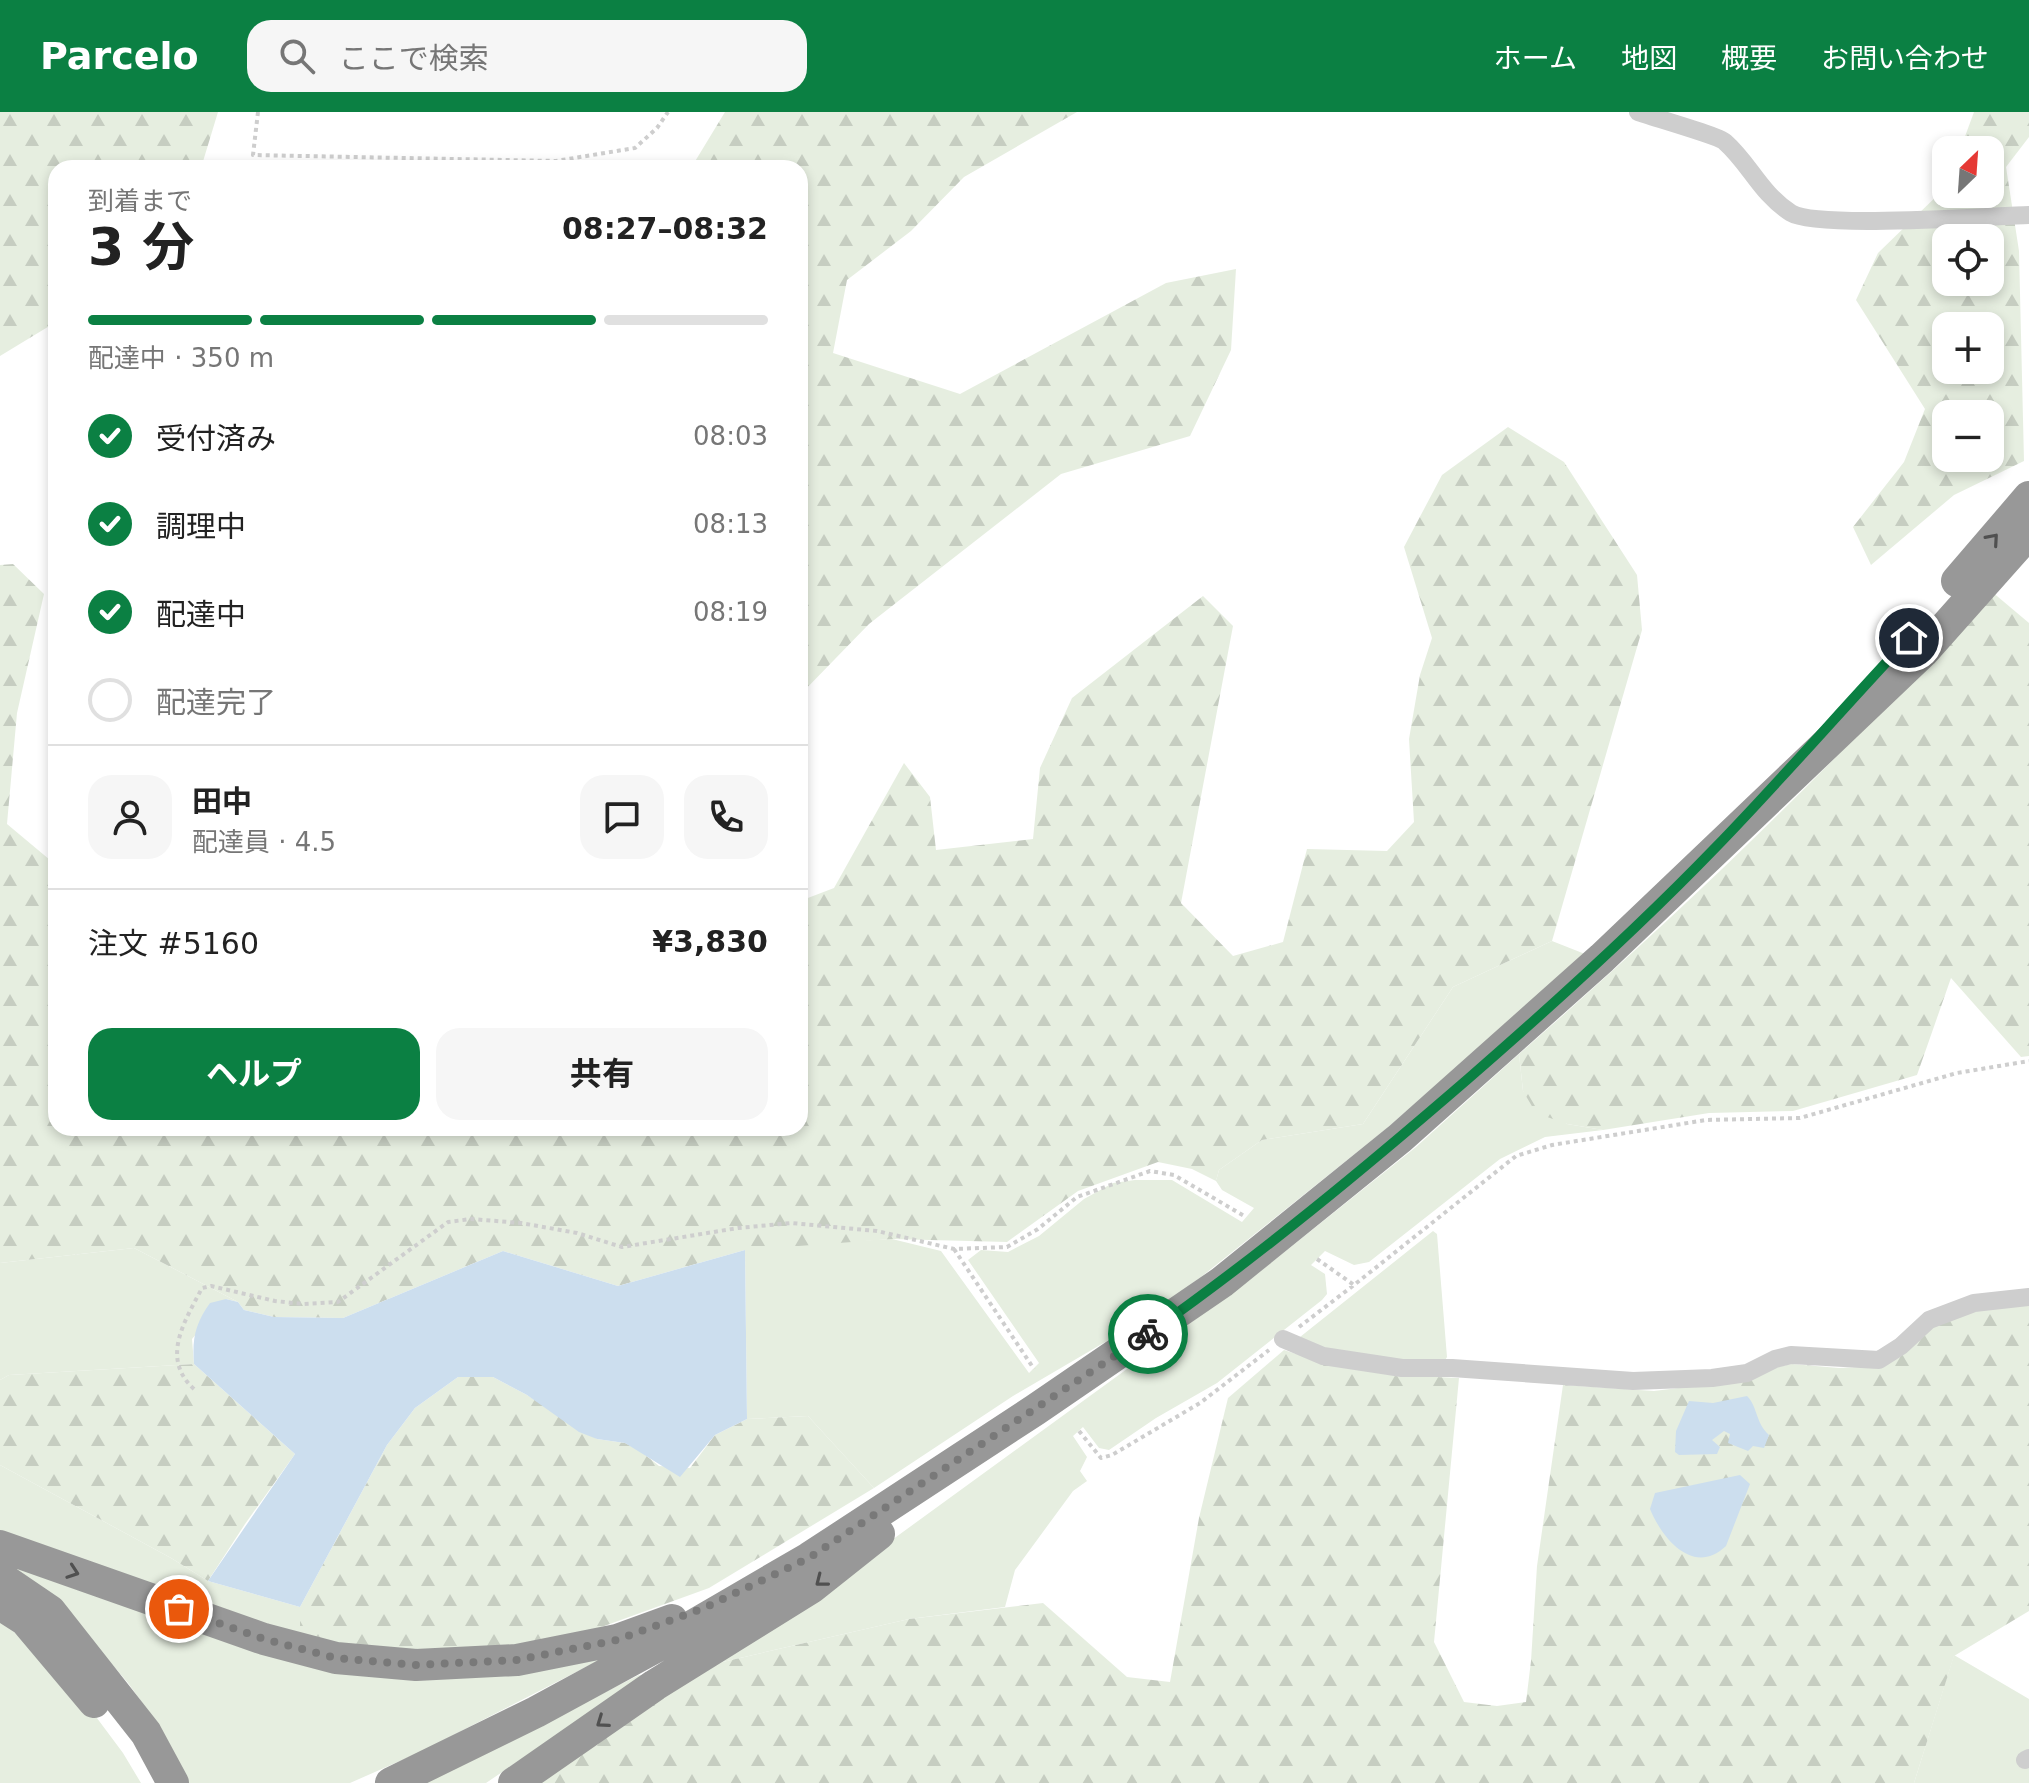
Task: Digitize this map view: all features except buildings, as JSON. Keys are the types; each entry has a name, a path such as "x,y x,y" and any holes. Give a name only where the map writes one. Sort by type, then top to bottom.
{"highway":[{"path":"1716,847 1909,638 2029,497"},
{"path":"391,1783 549,1705 809,1558 1035,1410 1222,1282 1400,1138 1602,958 1923,652 2029,533"},
{"path":"514,1783 655,1685 811,1588 1035,1410"},
{"path":"0,1546 264,1639 336,1658 416,1665 517,1660 617,1640 704,1608 809,1558"},
{"path":"0,1577 50,1611 146,1733 173,1783"},
{"path":"0,1604 25,1620 76,1680 134,1750 150,1783"}],"street":[{"path":"1638,112 1723,140 1765,193 1794,215 1901,220 2029,215"},
{"path":"1283,1339 1323,1356 1402,1368 1452,1368 1633,1381 1712,1378 1747,1373 1791,1355 1879,1360 1901,1346 1929,1320 1974,1303 2029,1297"}],"path":[{"path":"258,112 253,155 506,160"},
{"path":"562,160 635,148 657,128 668,112"},
{"path":"1079,1431 1101,1458 1112,1455 1200,1403 1516,1156 1552,1145 1706,1120 1800,1118 1957,1073 2029,1061"},
{"path":"194,1389 182,1378 176,1342 202,1288 211,1286 275,1301 303,1304 338,1302 448,1222 471,1219 521,1223 577,1233 622,1247 738,1228 791,1223 877,1231 954,1249 1007,1247 1038,1229 1077,1197 1150,1171 1174,1175 1246,1217"},
{"path":"954,1249 1034,1369"},
{"path":"1317,1259 1354,1285"}],"green space":[{"path":"0,112 218,112 203,160 48,160 48,327 0,356"},
{"path":"725,112 1077,112 964,177 911,231 847,280 833,353 960,394 1166,283 1236,269 1231,350 1190,436 1061,474 869,624 808,687 808,160 696,160"},
{"path":"1974,112 2029,112 2029,137 2006,167 2019,251 2024,461 2004,471 2004,400 1932,400 1932,472 2001,472 1954,495 1871,565 1853,527 1904,462 1925,409 1856,300 1878,253 1932,201 1932,208 2004,208 2004,136 1965,136"},
{"path":"1508,427 1564,462 1637,575 1642,630 1552,941 1453,987 1363,1124 1262,1140 1219,1170 1216,1181 1192,1169 1158,1162 1078,1191 1007,1242 892,1239 745,1250 618,1286 503,1251 343,1318 274,1317 244,1310 238,1302 134,1248 0,1263 0,565 13,564 44,594 17,713 7,824 48,858 48,1136 808,1136 808,898 834,888 904,763 930,797 936,850 1033,839 1040,768 1072,698 1203,596 1233,626 1181,903 1233,956 1283,942 1307,849 1387,851 1414,822 1409,739 1420,675 1432,638 1404,547 1442,475"},
{"path":"1991,591 2029,623 2029,1056 2021,1057 1951,978 1917,1075 1793,1111 1709,1113 1603,1130 1567,1124 1536,1113 1523,1091 1519,1054 1642,944 1762,830 1879,713"},
{"path":"1552,941 1585,954 1386,1129 1141,1321 1013,1396 874,1488 808,1416 747,1419 745,1247 892,1239 941,1251 1029,1373 1039,1363 968,1260 981,1250 1008,1252 1039,1236 1084,1199 1113,1183 1172,1180 1242,1222 1254,1208 1222,1190 1216,1181 1219,1170 1262,1140 1363,1124 1453,987"},
{"path":"1519,1054 1523,1091 1567,1124 1603,1130 1545,1137 1500,1159 1369,1262 1354,1265 1325,1251 1311,1265 1325,1274 1327,1294 1322,1300 1217,1383 1156,1418 1109,1450 1099,1448 1083,1427 1073,1436 1087,1457 1080,1471 1087,1481 1073,1491 1015,1570 1005,1607 909,1619 705,1666 896,1537 1248,1281 1416,1147"},
{"path":"1433,1231 1437,1234 1447,1357 1444,1362 1397,1362 1324,1351 1300,1337"},
{"path":"134,1248 238,1302 226,1299 192,1339 194,1364 9,1375 0,1380 0,1263"},
{"path":"2003,1304 2029,1305 2029,1611 1954,1656 1914,1783 527,1783 705,1666 909,1619 1043,1603 1127,1677 1170,1682 1199,1518 1228,1398 1284,1350 1370,1370 1459,1378 1434,1642 1464,1702 1497,1706 1526,1702 1537,1566 1563,1385 1654,1391 1751,1379 1792,1364 1839,1368 1883,1366 1923,1332 1955,1316"},
{"path":"194,1364 295,1454 208,1581 0,1465 0,1380 9,1375"},
{"path":"458,1377 493,1377 597,1439 625,1443 659,1466 690,1468 715,1435 747,1419 808,1416 874,1488 709,1588 585,1633 500,1650 413,1654 300,1636 300,1607 387,1445 415,1408"},
{"path":"0,1465 208,1581 300,1607 300,1636 0,1533"},
{"path":"14,1561 224,1637 623,1648 418,1753 350,1783 189,1783 161,1732 128,1683 89,1641 17,1576"},
{"path":"0,1618 82,1698 141,1783 0,1783"},
{"path":"1954,1655 2029,1699 2029,1783 1914,1783"},
{"path":"639,1675 644,1676 486,1783 423,1783"}],"water":[{"path":"745,1250 747,1419 715,1435 680,1477 625,1443 597,1439 579,1432 527,1395 493,1377 458,1377 415,1408 387,1445 300,1607 208,1581 295,1454 194,1364 196,1332 210,1303 226,1299 238,1302 244,1310 274,1317 343,1318 503,1251 618,1286"},
{"path":"1747,1396 1769,1435 1764,1448 1753,1446 1748,1451 1728,1443 1730,1434 1724,1431 1712,1440 1720,1447 1717,1454 1679,1455 1675,1452 1676,1431 1689,1401 1713,1403"},
{"path":"1740,1475 1750,1484 1726,1546 1714,1554 1691,1556 1680,1550 1662,1531 1650,1509 1655,1493"}],"way so far":[{"path":"179,1609 264,1639 336,1658 416,1665 517,1660 617,1640 704,1608 809,1558 1148,1334"}],"route":[{"path":"1148,1334 1222,1282 1314,1210 1487,1062 1602,958 1716,847 1909,638"}]}
